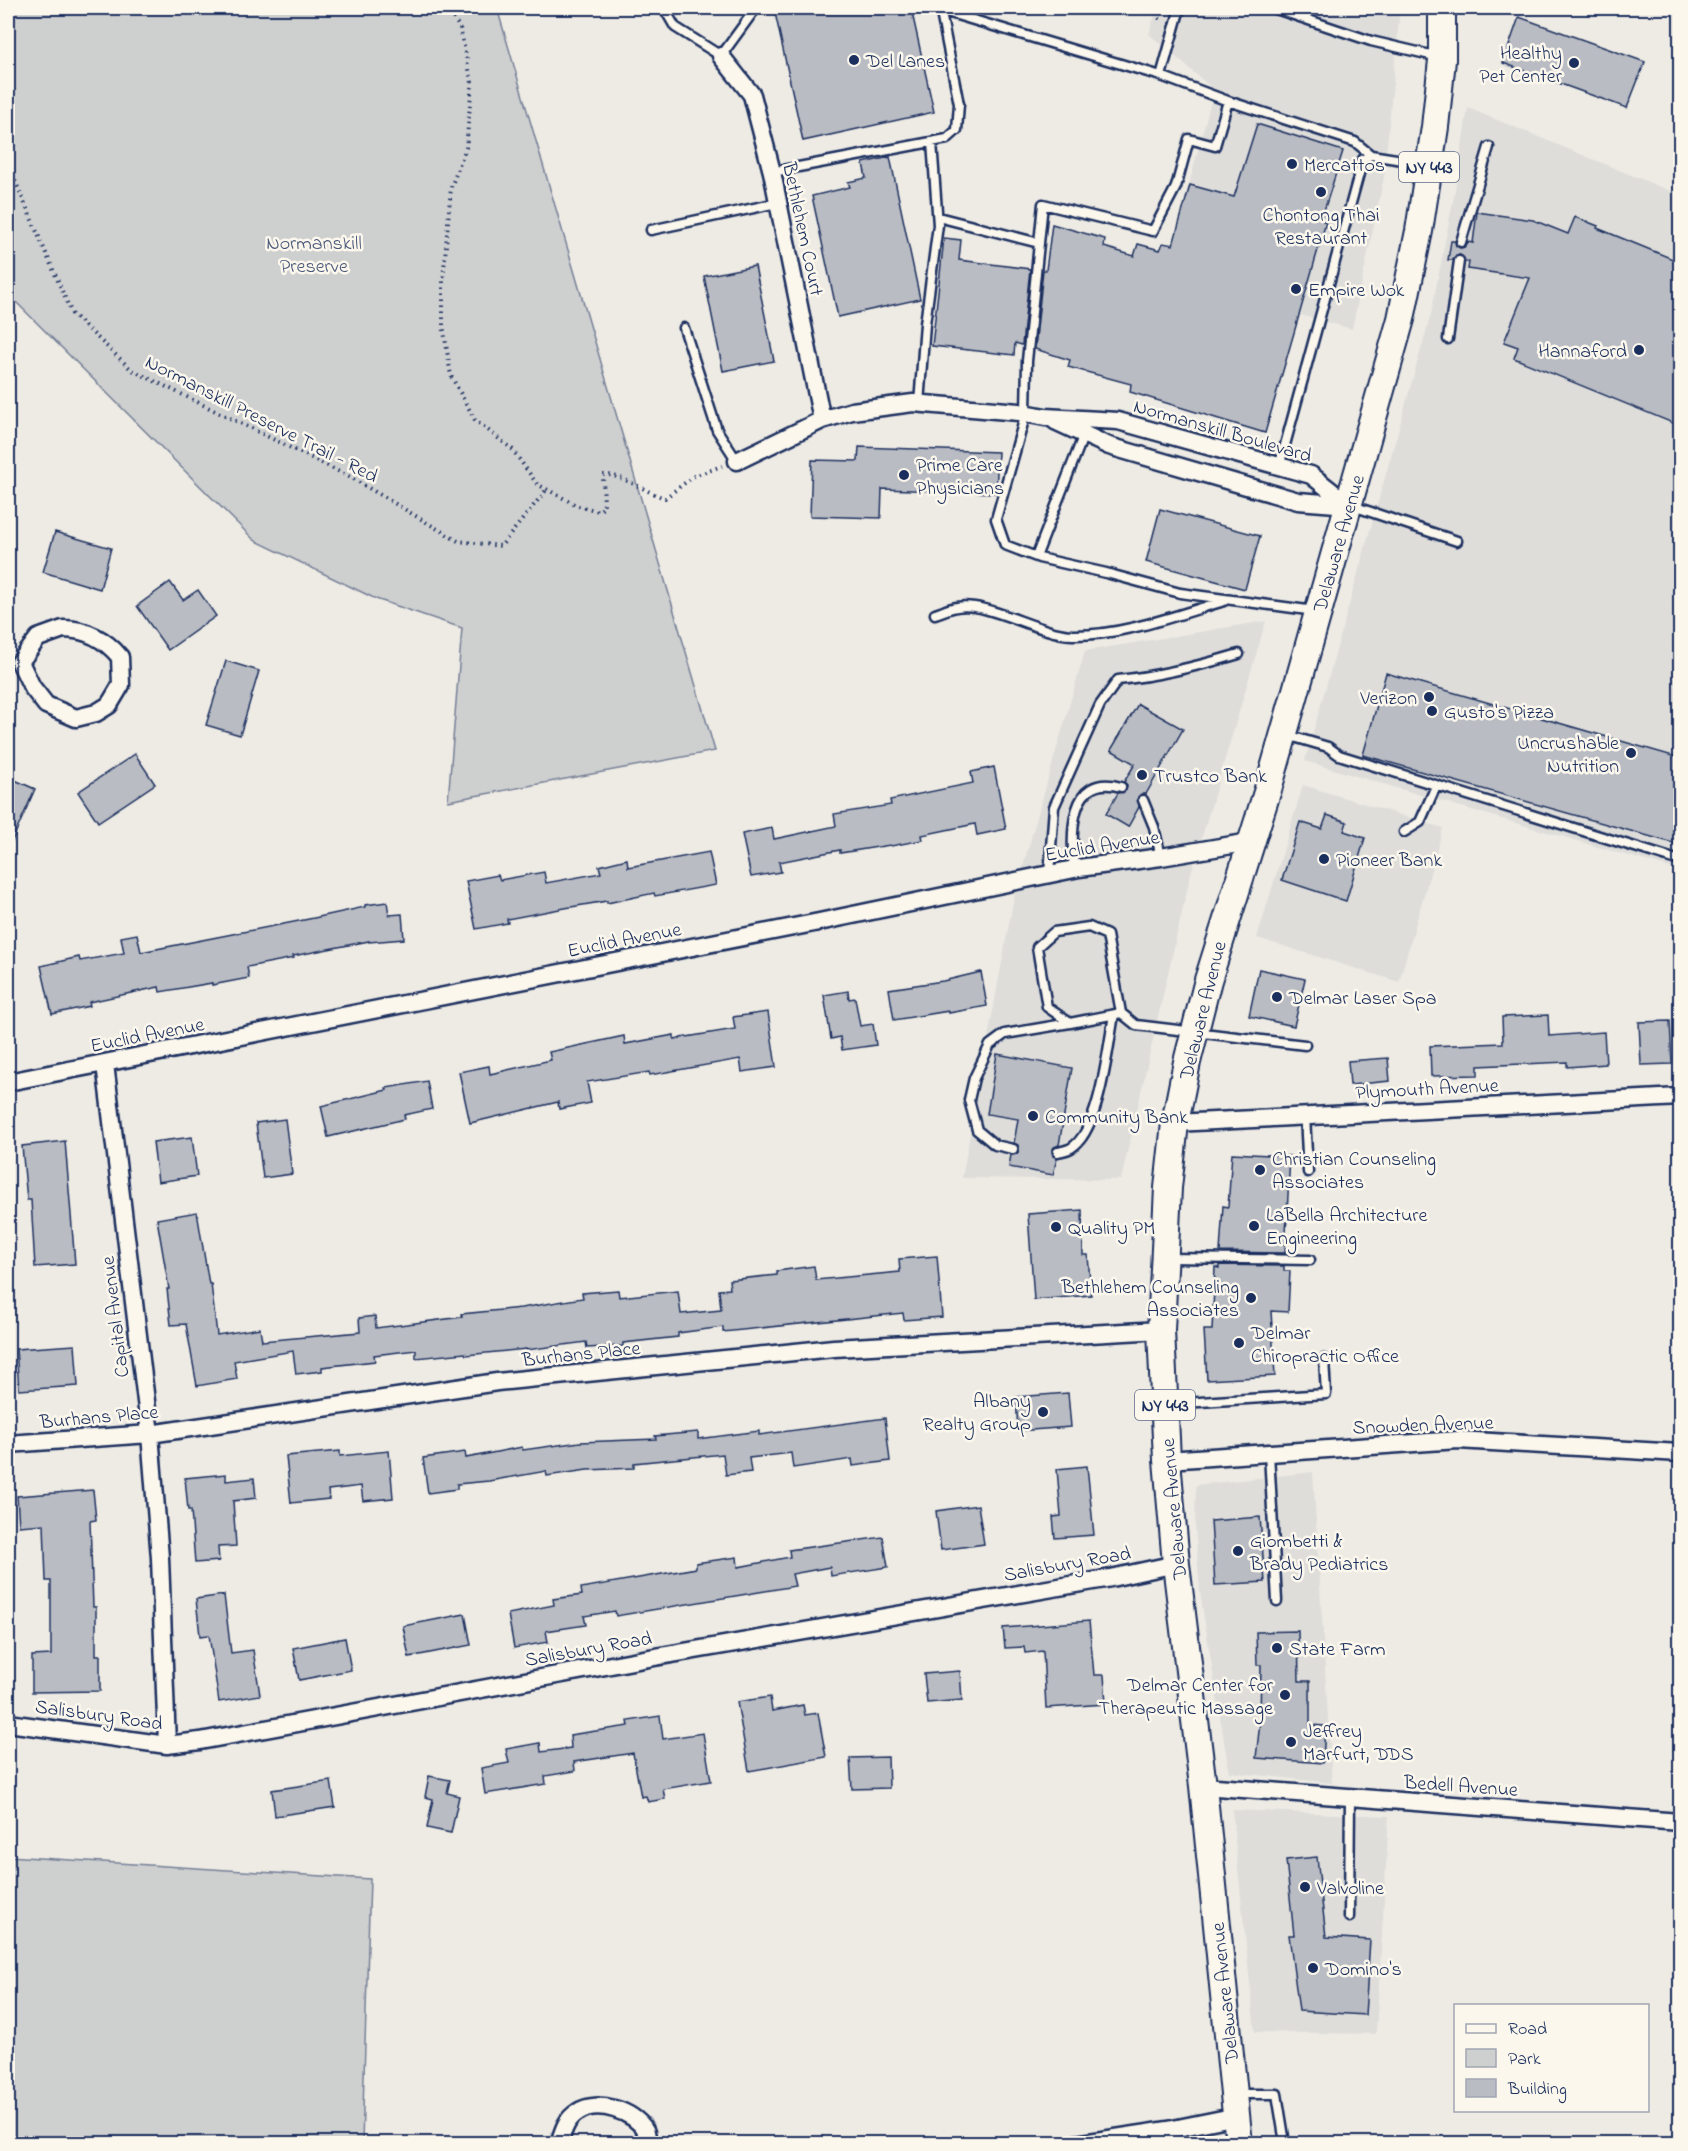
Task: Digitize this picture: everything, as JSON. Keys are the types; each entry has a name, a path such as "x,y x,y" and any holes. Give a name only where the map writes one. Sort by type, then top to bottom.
{"main road":[{"name":"Delaware Avenue","path":"1239,2143 1203,1786 1176,1564 1167,1460 1161,1330 1168,1188 1175,1123 1208,980 1319,612 1401,319 1419,231 1429,165 1442,58 1442,8"}],"street":[{"name":"Bethlehem Court","path":"721,56 752,94 772,172 822,420"},
{"name":"Normanskill Boulevard","path":"737,461 822,420 852,411 919,404 1026,413 1045,417 1118,421 1279,468 1311,475 1349,505"},
{"name":"Normanskill Boulevard","path":"1045,417 1109,446 1298,501 1349,505"},
{"path":"63,629 78,629 103,641 120,657 121,685 109,705 96,713 76,718 46,705 14,663 38,638 63,629"},
{"name":"Euclid Avenue","path":"8,1082 1049,874 1250,842"},
{"name":"Capital Avenue","path":"105,1064 150,1434 160,1558 167,1745"},
{"name":"Plymouth Avenue","path":"1175,1123 1680,1097"},
{"name":"Burhans Place","path":"8,1444 150,1434 497,1382 834,1348 1161,1330"},
{"name":"Snowden Avenue","path":"1167,1460 1458,1440 1680,1453"},
{"name":"Salisbury Road","path":"8,1723 167,1745 200,1741 649,1658 1111,1578 1176,1564"},
{"name":"Bedell Avenue","path":"1203,1786 1680,1822"},
{"path":"1076,2144 1168,2133 1236,2105"},
{"path":"559,2144 565,2126 579,2111 601,2106 625,2111 645,2129 649,2144"}],"lane":[{"path":"664,8 675,27 721,56 756,8"},
{"path":"1161,76 1180,8"},
{"path":"1273,8 1371,41 1442,58"},
{"path":"772,172 947,139 957,130 959,104 940,9 1161,76 1228,101 1355,142 1371,155 1429,165"},
{"path":"1228,101 1215,146 1189,139 1176,187 1153,231 1043,204 1027,361 1026,413 996,519 1005,545 1036,557 1180,592 1319,612"},
{"path":"919,404 925,324 938,221 932,142"},
{"path":"1461,242 1488,147"},
{"path":"1279,468 1363,159 1371,155"},
{"path":"651,230 777,203"},
{"path":"938,221 1040,243"},
{"path":"1448,339 1459,261"},
{"path":"684,328 717,430 737,461"},
{"path":"1036,557 1084,434"},
{"path":"1349,505 1457,541"},
{"path":"935,614 958,606 981,608 1042,629 1074,635 1107,632 1164,620 1227,600"},
{"path":"1049,874 1054,807 1100,705 1118,680 1147,677 1203,665 1239,654"},
{"path":"1283,734 1328,747 1339,755 1680,861"},
{"path":"1074,870 1073,821 1079,803 1097,786 1104,784 1121,787"},
{"path":"1404,832 1420,822 1436,786"},
{"path":"1143,800 1154,827 1161,857"},
{"path":"1058,1152 1072,1148 1085,1133 1097,1106 1117,1014 1107,935 1089,927 1054,932 1037,947 1047,1007 1070,1023"},
{"path":"1013,1149 995,1145 977,1130 969,1100 974,1078 990,1045 1005,1034 1117,1014 1136,1025 1305,1045"},
{"path":"1305,1115 1308,1172"},
{"path":"1164,1258 1310,1260"},
{"path":"1165,1404 1326,1394 1324,1359"},
{"path":"1269,1453 1277,1601"},
{"path":"1349,1917 1350,1797"},
{"path":"1236,2105 1277,2094 1285,2143 1239,2143"}],"path":[{"path":"447,8 460,28 472,83 466,148 451,187 443,281 443,325 451,376 475,420 512,449 537,484 578,507 599,511 604,507 603,475 611,474 651,494 665,498 694,476 737,461"},
{"name":"Normanskill Preserve Trail - Red","path":"8,164 72,314 132,370 350,477 458,541 501,546 548,489"}],"shaded area":[{"path":"1157,8 1400,8 1384,177 1352,329 1243,299 1173,245 1214,90 1149,34"},
{"path":"1468,108 1680,195 1680,871 1305,761 1431,314"},
{"path":"1266,621 1190,877 1121,1180 962,1178 1014,897 1085,651"},
{"path":"1303,785 1443,828 1399,982 1257,938"},
{"path":"1313,1472 1332,1783 1229,1772 1200,1592 1195,1527 1196,1485"},
{"path":"1232,1810 1389,1816 1376,2034 1255,2032"}],"green space":[{"name":"Normanskill Preserve","path":"8,8 497,8 715,751 448,801 462,628 376,599 254,540 8,294"},
{"path":"8,1856 370,1879 362,2143 8,2143"}],"building":[{"name":"Del Lanes","path":"774,8 911,8 934,112 803,141"},
{"name":"Healthy Pet Center","path":"1519,17 1645,62 1627,108 1503,63"},
{"path":"1257,124 1343,151 1321,220 1326,222 1265,433 1130,392 1131,384 1068,367 1070,360 1035,349 1043,270 1046,270 1052,224 1105,239 1104,247 1134,256 1138,244 1160,250 1163,243 1173,245 1190,185 1234,197"},
{"path":"890,157 920,299 838,317 812,196 850,187 848,182 866,178 863,163"},
{"path":"1477,212 1533,220 1568,234 1575,217 1680,262 1680,426 1514,358 1518,347 1504,342 1530,278 1468,269 1469,262 1465,262 1460,255 1456,255 1453,260 1448,260 1451,241 1455,241 1456,246 1460,248 1465,247 1468,242 1473,243"},
{"path":"944,238 961,240 959,260 1030,269 1022,345 1015,343 1014,355 932,346"},
{"path":"755,266 774,361 723,371 704,276"},
{"name":"Prime Care Physicians","path":"859,447 998,452 996,493 882,489 881,518 810,516 812,460 858,461"},
{"path":"1160,509 1260,536 1245,589 1146,562"},
{"path":"55,532 111,548 100,589 43,572"},
{"path":"170,582 183,600 198,590 216,616 168,650 137,606"},
{"path":"226,661 259,671 240,735 206,725"},
{"path":"1386,673 1680,758 1680,845 1363,755"},
{"name":"Trustco Bank","path":"1138,704 1183,729 1146,794 1138,797 1139,807 1128,827 1106,814 1118,793 1126,790 1127,785 1124,782 1135,764 1111,750"},
{"path":"135,754 155,784 98,822 78,792"},
{"path":"994,767 1006,829 977,835 975,824 922,835 923,840 840,853 840,850 779,862 781,872 751,877 742,834 772,828 774,839 836,826 834,814 891,805 890,800 973,783 971,772"},
{"path":"8,777 35,789 8,850"},
{"name":"Pioneer Bank","path":"1327,815 1347,822 1344,831 1365,838 1346,901 1282,880 1300,822 1322,829"},
{"path":"709,852 716,885 565,908 507,919 508,923 476,929 466,881 498,875 500,880 544,872 546,883 601,873 599,866 627,859 628,867"},
{"path":"387,902 389,915 402,914 404,939 369,941 293,956 294,958 247,967 249,978 160,992 159,987 89,1002 90,1006 52,1014 41,966 79,957 80,961 124,953 121,937 137,934 141,952"},
{"name":"Delmar Laser Spa","path":"1259,969 1305,979 1294,1026 1249,1016"},
{"path":"981,972 987,1006 894,1020 889,989 943,981"},
{"path":"848,991 849,999 855,998 860,1026 873,1024 876,1045 842,1050 840,1037 831,1039 824,995"},
{"path":"768,1012 776,1067 742,1072 740,1059 650,1075 649,1072 587,1082 591,1103 559,1109 558,1102 470,1123 459,1072 489,1066 490,1074 551,1060 549,1052 624,1036 625,1044 674,1035 674,1039 735,1029 733,1017"},
{"path":"1548,1015 1549,1036 1604,1032 1606,1064 1567,1067 1567,1062 1478,1066 1478,1075 1431,1076 1430,1046 1503,1043 1502,1017"},
{"path":"1670,1021 1672,1064 1641,1065 1639,1022"},
{"name":"Community Bank","path":"997,1054 1072,1068 1059,1145 1052,1151 1053,1156 1057,1158 1053,1175 1009,1167 1011,1155 1017,1154 1019,1150 1018,1145 1014,1143 1018,1119 987,1114"},
{"path":"1388,1058 1390,1081 1350,1085 1348,1061"},
{"path":"427,1081 432,1109 404,1115 405,1119 328,1137 321,1106 387,1090 386,1088"},
{"path":"285,1119 292,1174 263,1178 256,1123"},
{"path":"192,1137 197,1176 158,1182 153,1142"},
{"path":"65,1141 75,1264 35,1267 31,1200 27,1200 22,1146"},
{"path":"1232,1153 1290,1156 1285,1253 1220,1252 1223,1206 1228,1207"},
{"path":"1082,1210 1083,1255 1088,1255 1091,1295 1034,1300 1028,1214"},
{"path":"197,1212 209,1284 211,1284 217,1335 260,1328 262,1341 360,1332 359,1318 375,1316 376,1328 462,1317 461,1314 521,1308 583,1298 582,1293 618,1290 619,1297 678,1291 681,1314 721,1310 719,1290 730,1289 729,1280 777,1275 777,1271 814,1266 816,1280 900,1272 899,1259 937,1256 942,1317 904,1320 903,1313 723,1332 723,1327 678,1333 678,1337 623,1343 623,1346 587,1348 586,1342 526,1350 416,1358 416,1350 374,1355 375,1361 322,1367 322,1371 296,1374 293,1351 234,1361 237,1379 197,1386 186,1324 171,1325 167,1289 169,1289 157,1219"},
{"path":"1219,1265 1284,1266 1284,1271 1290,1271 1288,1312 1271,1311 1275,1376 1207,1380 1204,1330 1212,1330 1215,1267 1219,1268"},
{"path":"75,1345 78,1386 19,1390 16,1349"},
{"name":"Albany Realty Group","path":"1068,1393 1071,1427 1018,1431 1016,1397"},
{"path":"885,1418 890,1461 853,1466 852,1459 793,1468 791,1453 749,1458 751,1472 726,1475 723,1454 634,1463 634,1468 587,1470 547,1476 546,1471 457,1484 457,1489 428,1493 423,1458 465,1452 466,1458 522,1447 523,1450 580,1442 656,1439 655,1436 698,1432 698,1439 759,1431 759,1435"},
{"path":"340,1451 340,1456 389,1451 393,1498 363,1501 361,1486 328,1490 329,1499 291,1503 286,1456"},
{"path":"1087,1466 1094,1535 1055,1538 1053,1517 1061,1516 1057,1469"},
{"path":"226,1474 226,1481 254,1478 256,1498 233,1501 236,1546 218,1547 219,1561 195,1563 191,1510 188,1510 185,1478"},
{"path":"93,1490 96,1520 90,1521 93,1607 96,1607 96,1655 100,1655 100,1691 32,1692 32,1656 51,1655 51,1581 46,1581 44,1524 19,1526 17,1496"},
{"path":"978,1505 984,1544 941,1550 936,1511"},
{"name":"Giombetti & Brady Pediatrics","path":"1260,1517 1265,1582 1215,1585 1211,1521"},
{"path":"883,1537 888,1567 831,1576 830,1567 792,1574 795,1586 616,1616 615,1611 584,1616 586,1625 546,1631 548,1642 514,1648 508,1614 554,1605 553,1599 582,1595 581,1588 696,1568 696,1563 737,1557 738,1567 790,1557 789,1550"},
{"path":"224,1595 231,1653 253,1650 260,1695 219,1702 209,1635 200,1636 196,1599"},
{"path":"465,1614 471,1645 409,1657 403,1626"},
{"path":"1089,1621 1094,1675 1104,1675 1106,1704 1046,1708 1043,1651 1025,1653 1024,1647 1005,1648 1003,1628"},
{"path":"1298,1631 1299,1681 1310,1681 1310,1725 1325,1726 1323,1763 1256,1758 1260,1722 1261,1665 1257,1665 1256,1632"},
{"path":"345,1638 351,1670 299,1680 293,1648"},
{"path":"960,1671 962,1700 927,1703 924,1674"},
{"path":"770,1697 772,1711 803,1705 805,1715 818,1713 826,1757 749,1771 737,1702"},
{"path":"660,1716 663,1739 703,1733 711,1781 663,1789 665,1799 648,1802 646,1796 641,1797 633,1753 574,1762 575,1771 545,1776 546,1784 485,1794 481,1768 509,1763 506,1749 540,1743 541,1752 571,1748 570,1735 629,1726 628,1721"},
{"path":"888,1757 889,1788 852,1789 850,1758"},
{"path":"429,1776 450,1780 447,1793 459,1796 451,1833 427,1828 433,1799 425,1797"},
{"path":"331,1781 335,1807 275,1816 272,1790"},
{"path":"1317,1857 1326,1937 1370,1940 1365,2015 1299,2011 1289,1935 1294,1935 1286,1860"}],"place":[{"name":"Del Lanes","path":"854,60"},
{"name":"Healthy Pet Center","path":"1574,63"},
{"name":"Mercattos","path":"1292,164"},
{"name":"Chontong Thai Restaurant","path":"1321,192"},
{"name":"Empire Wok","path":"1296,289"},
{"name":"Hannaford","path":"1639,350"},
{"name":"Prime Care Physicians","path":"904,475"},
{"name":"Verizon","path":"1429,697"},
{"name":"Gusto's Pizza","path":"1432,711"},
{"name":"Uncrushable Nutrition","path":"1631,753"},
{"name":"Trustco Bank","path":"1142,775"},
{"name":"Pioneer Bank","path":"1324,859"},
{"name":"Delmar Laser Spa","path":"1277,997"},
{"name":"Community Bank","path":"1033,1116"},
{"name":"Christian Counseling Associates","path":"1260,1170"},
{"name":"LaBella Architecture Engineering","path":"1254,1226"},
{"name":"Quality PM","path":"1056,1227"},
{"name":"Bethlehem Counseling Associates","path":"1251,1298"},
{"name":"Delmar Chiropractic Office","path":"1239,1343"},
{"name":"Albany Realty Group","path":"1043,1412"},
{"name":"Giombetti & Brady Pediatrics","path":"1238,1551"},
{"name":"State Farm","path":"1277,1648"},
{"name":"Delmar Center for Therapeutic Massage","path":"1285,1695"},
{"name":"Jeffrey Marfurt, DDS","path":"1291,1742"},
{"name":"Valvoline","path":"1305,1887"},
{"name":"Domino's","path":"1313,1968"}]}
